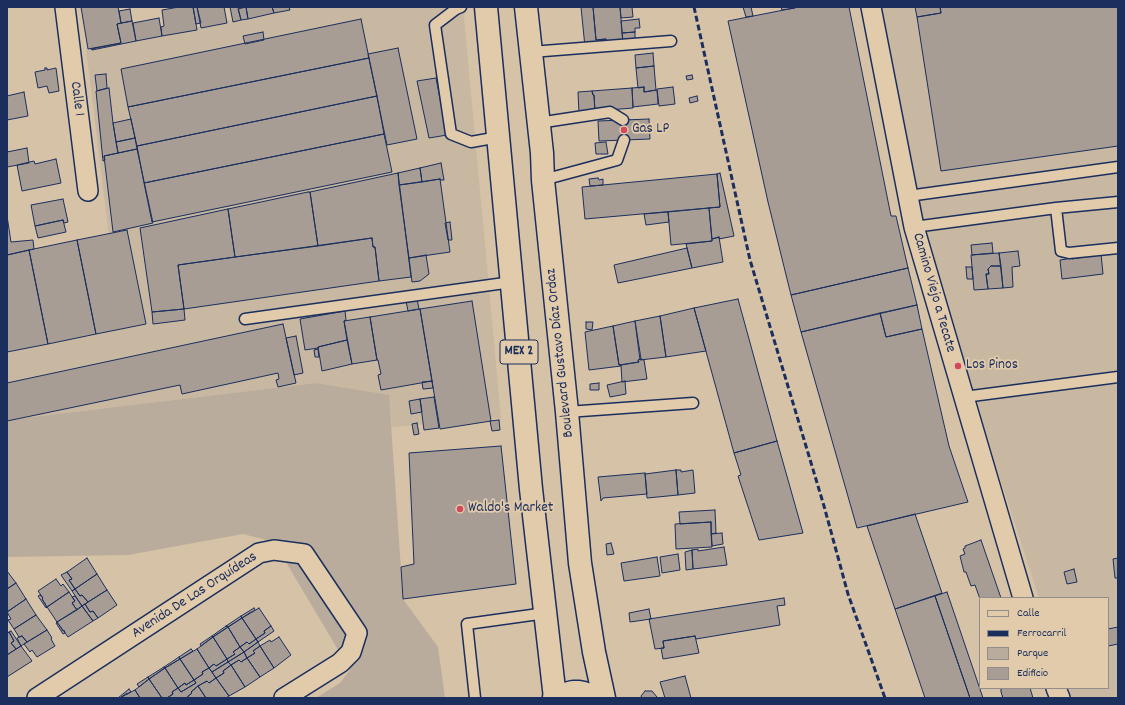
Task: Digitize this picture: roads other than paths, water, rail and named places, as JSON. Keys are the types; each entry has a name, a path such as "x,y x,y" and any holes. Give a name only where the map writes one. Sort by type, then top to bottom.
{"main road":[{"name":"MEX 2","path":"486,7 532,489 554,698"},
{"name":"Boulevard Gustavo Díaz Ordaz","path":"526,7 542,153 543,180 567,412 580,563 594,652 604,698"},
{"path":"554,698 573,692 579,692 584,693 589,698"}],"street":[{"name":"Calle 1","path":"65,7 88,191"},
{"name":"Camino Viejo a Tecate","path":"871,7 914,227 1023,597"},
{"name":"Avenida De Las Orquídeas","path":"42,697 259,553 274,550 304,554 357,633 351,652 340,663 284,698"}],"lane":[{"path":"460,7 436,25 451,134 471,142 499,137"},
{"path":"531,52 671,41"},
{"path":"538,123 610,112 623,120"},
{"path":"543,180 617,160 624,140"},
{"path":"908,196 1118,167"},
{"path":"914,227 1056,208 1118,202"},
{"path":"1056,208 1061,251 1069,253 1118,248"},
{"path":"245,319 512,282"},
{"path":"964,398 1118,377"},
{"path":"567,412 692,403"},
{"path":"475,698 467,624 546,613"}],"railway":[{"path":"694,7 750,260 824,506 848,594 885,698"}],"place":[{"name":"Gas LP","path":"624,130"},
{"name":"Los Pinos","path":"958,366"},
{"name":"Waldo's Market","path":"460,509"}]}
